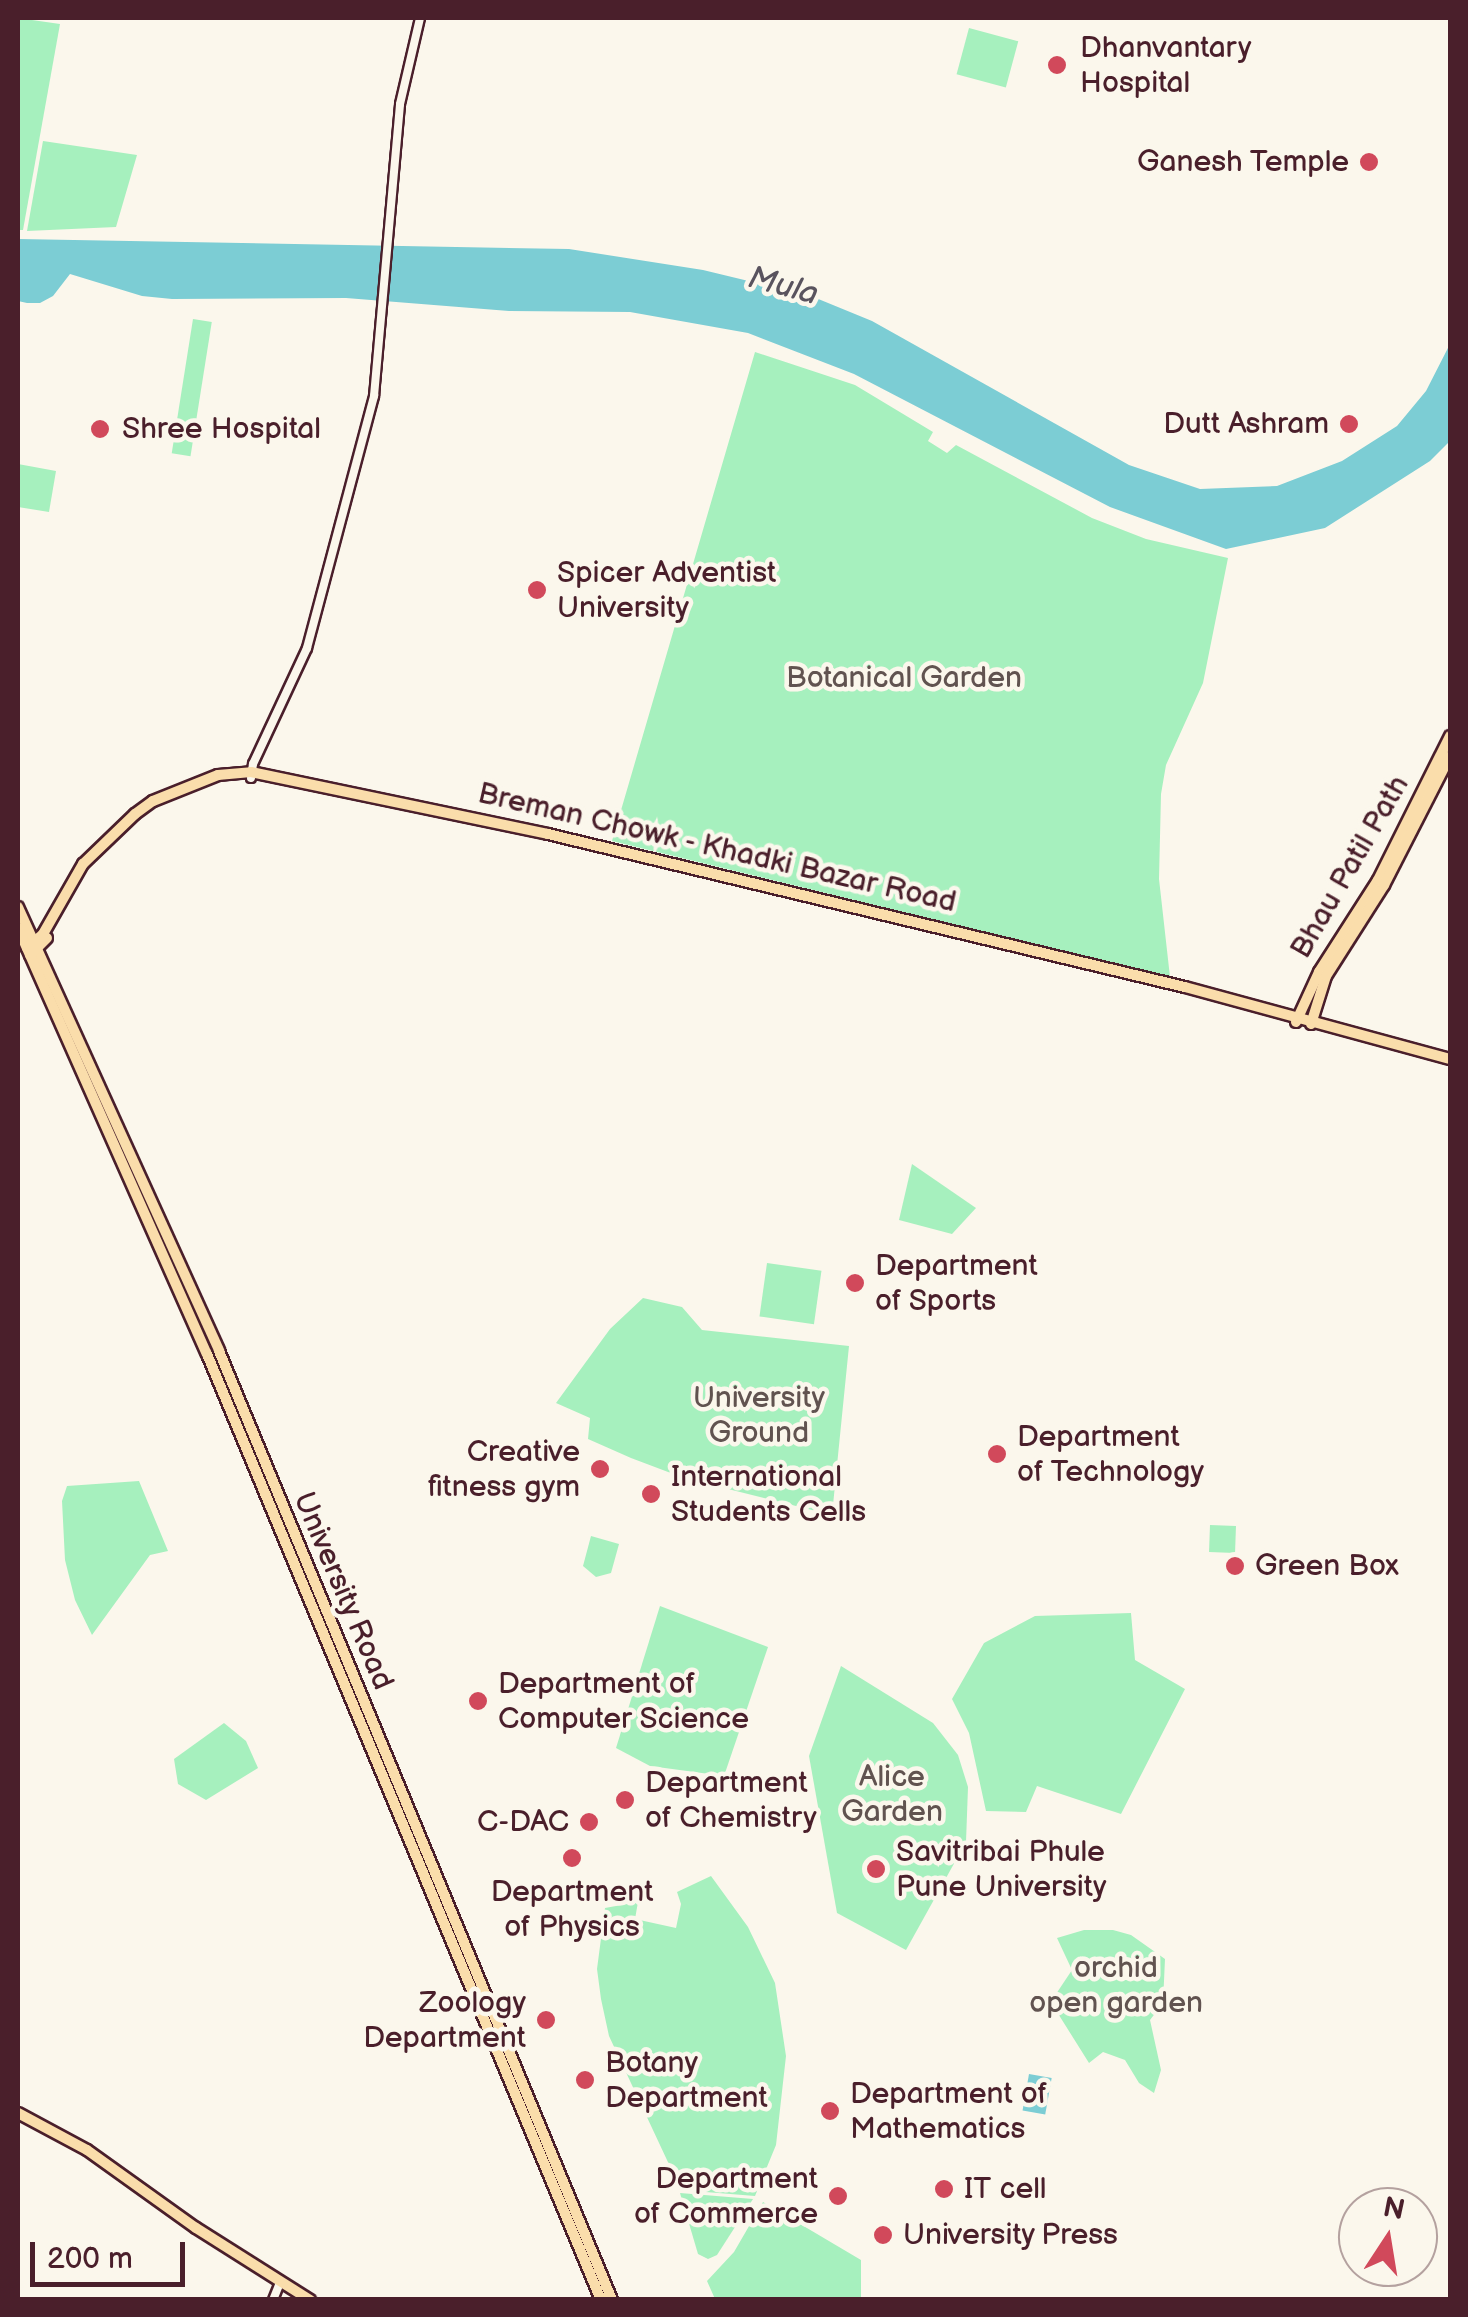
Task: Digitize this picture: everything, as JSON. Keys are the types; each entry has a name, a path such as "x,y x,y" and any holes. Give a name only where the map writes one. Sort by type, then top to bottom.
{"main road":[{"name":"Bhau Patil Path","path":"1311,1024 1318,993 1450,736"},
{"name":"Bhau Patil Path","path":"1296,1020 1350,931 1385,884 1450,756"},
{"name":"Breman Chowk - Khadki Bazar Road","path":"32,949 93,852 155,804 220,781 251,775 440,814 936,929 1185,990 1450,1062"},
{"name":"Breman Chowk - Khadki Bazar Road","path":"32,949 50,933 88,868 155,804"},
{"path":"18,907 34,918 51,916"},
{"name":"University Road","path":"18,907 32,949 207,1354 600,2300"},
{"name":"University Road","path":"18,928 47,967 219,1351 612,2300"},
{"path":"47,967 50,933"},
{"path":"18,2116 297,2300"},
{"path":"277,2290 310,2300"}],"street":[{"path":"251,775 307,648 374,396 400,104 420,18"}],"green space":[{"path":"18,18 60,24 23,230 18,230"},
{"path":"969,28 1018,41 1006,88 957,74"},
{"path":"43,141 137,155 116,227 27,231"},
{"path":"193,319 212,322 190,456 172,453"},
{"name":"Botanical Garden","path":"755,352 855,385 933,432 928,441 947,453 956,445 1092,518 1146,539 1228,558 1203,683 1166,765 1161,794 1159,879 1170,977 612,841"},
{"path":"18,464 56,471 49,512 18,507"},
{"path":"912,1164 976,1208 952,1234 899,1220"},
{"path":"767,1263 821,1271 814,1324 759,1316"},
{"name":"University Ground","path":"643,1298 682,1307 702,1330 849,1346 832,1515 684,1478 631,1458 588,1439 590,1418 556,1403 610,1329"},
{"path":"139,1481 168,1551 150,1555 92,1635 75,1600 65,1560 62,1501 67,1486"},
{"path":"1210,1525 1236,1526 1235,1553 1209,1552"},
{"path":"591,1536 619,1544 611,1573 596,1577 583,1566"},
{"path":"660,1606 768,1647 724,1776 650,1766 616,1748"},
{"path":"1131,1613 1135,1660 1185,1689 1121,1814 1037,1786 1026,1812 986,1811 969,1733 952,1699 984,1643 1035,1616"},
{"name":"Alice Garden","path":"841,1666 933,1723 958,1755 968,1787 966,1842 906,1950 837,1913 809,1756"},
{"path":"224,1723 246,1741 258,1768 206,1800 178,1784 174,1759"},
{"path":"711,1876 748,1927 775,1983 786,2056 776,2145 755,2196 681,2190 609,2036 601,1999 597,1969 605,1908 638,1902 635,1919 676,1928 681,1904 677,1892"},
{"name":"orchid open garden","path":"1084,1930 1113,1930 1131,1935 1165,1959 1163,2003 1150,2020 1161,2070 1154,2093 1139,2083 1125,2060 1103,2052 1089,2063 1057,2012 1056,1994 1072,1970 1057,1938"},
{"path":"680,2193 753,2199 717,2255 708,2259 698,2254"},
{"path":"763,2202 861,2260 861,2299 715,2299 707,2281 734,2252"}],"water":[{"path":"18,239 569,249 703,270 811,296 872,321 1129,465 1200,489 1277,486 1342,461 1397,426 1426,391 1450,344 1450,441 1430,461 1325,528 1226,549 1110,507 854,374 748,333 630,312 509,311 346,298 172,299 142,296 70,274 53,296 40,303 27,303 18,301"},
{"path":"1029,2074 1052,2078 1045,2114 1023,2110"}],"place":[{"name":"Dhanvantary Hospital","path":"1057,65"},
{"name":"Ganesh Temple","path":"1369,162"},
{"name":"Dutt Ashram","path":"1349,424"},
{"name":"Shree Hospital","path":"100,429"},
{"name":"Spicer Adventist University","path":"537,590"},
{"name":"Department of Sports","path":"855,1283"},
{"name":"Department of Technology","path":"997,1454"},
{"name":"Creative fitness gym","path":"600,1469"},
{"name":"International Students Cells","path":"651,1494"},
{"name":"Green Box","path":"1235,1566"},
{"name":"Department of Computer Science","path":"478,1701"},
{"name":"Department of Chemistry","path":"625,1800"},
{"name":"C-DAC","path":"589,1822"},
{"name":"Department of Physics","path":"572,1858"},
{"name":"Savitribai Phule Pune University","path":"876,1869"},
{"name":"Zoology Department","path":"546,2020"},
{"name":"Botany Department","path":"585,2080"},
{"name":"Department of Mathematics","path":"830,2111"},
{"name":"IT cell","path":"944,2189"},
{"name":"Department of Commerce","path":"838,2196"},
{"name":"University Press","path":"883,2235"}],"water label":[{"name":"Mula","path":"783,287"}]}
